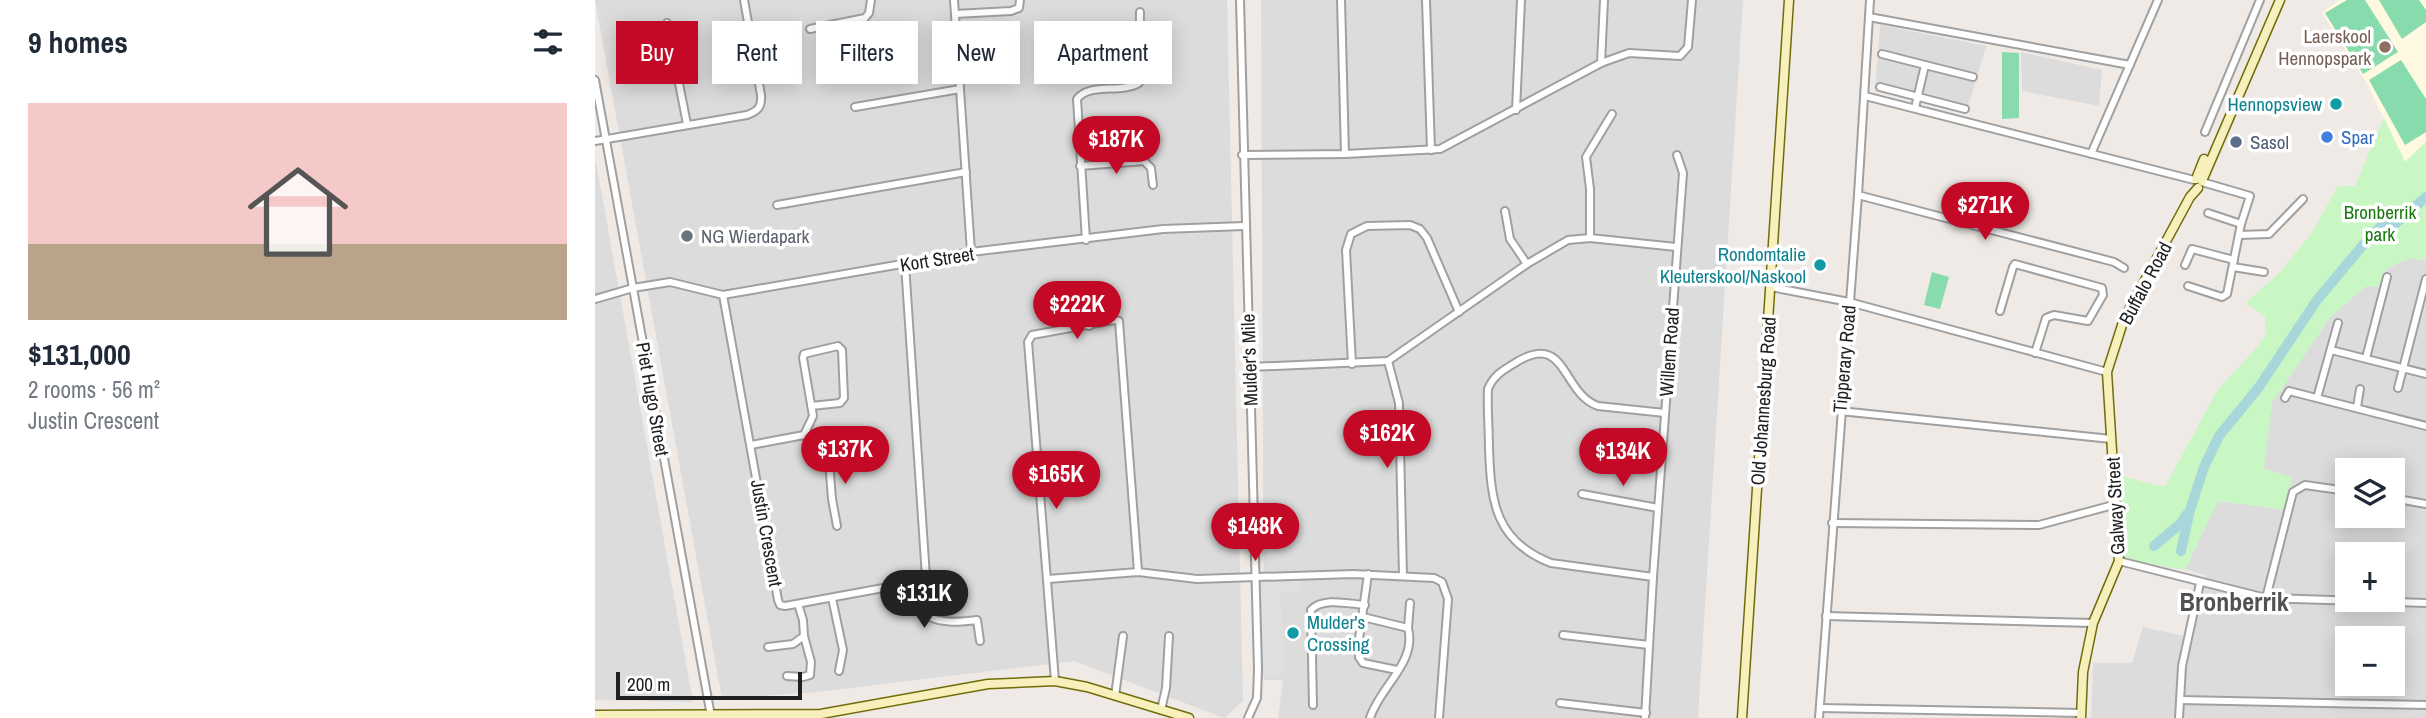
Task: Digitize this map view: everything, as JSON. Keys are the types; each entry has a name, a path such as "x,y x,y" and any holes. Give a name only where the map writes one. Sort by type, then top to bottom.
{"street":[{"path":"595,141 747,115 760,106 761,95 744,0"},
{"path":"810,29 865,18 873,0"},
{"path":"954,0 971,252"},
{"path":"955,14 1011,11 1019,8 1020,0"},
{"name":"Mulder's Mile","path":"1240,0 1258,691 1248,718"},
{"path":"1341,0 1345,154"},
{"path":"1426,0 1431,150"},
{"path":"1516,110 1521,0"},
{"path":"1601,63 1604,0"},
{"path":"1242,155 1431,150 1451,144 1601,63 1625,54 1677,57 1684,53 1688,47 1692,0"},
{"name":"Old Johannesburg Road","path":"1742,718 1789,0"},
{"name":"Tipperary Road","path":"1819,718 1870,0"},
{"path":"2091,154 2158,0"},
{"path":"2205,132 2260,0"},
{"path":"2197,183 2279,0"},
{"path":"1086,240 1077,97 1087,91 1131,87 1139,83 1139,12"},
{"path":"1869,17 2130,65"},
{"path":"1882,54 1973,76"},
{"path":"1915,108 1925,65"},
{"name":"Piet Hugo Street","path":"595,80 711,716"},
{"path":"679,84 687,124"},
{"path":"1880,87 1965,109"},
{"path":"855,107 960,89"},
{"path":"1864,96 2250,196 2241,224 2229,290 2225,297 2188,286"},
{"path":"1590,238 1590,189 1586,159 1612,114"},
{"name":"Willem Road","path":"1646,716 1653,577 1683,173 1677,155"},
{"path":"1080,166 1144,160 1151,168 1153,185"},
{"path":"777,205 966,172"},
{"name":"Buffalo Road","path":"2107,372 2125,319 2197,183"},
{"path":"1858,195 2114,262 2124,268"},
{"path":"2239,235 2269,234 2303,199"},
{"path":"1505,211 1510,239 1527,264"},
{"path":"2209,213 2241,224"},
{"path":"1352,364 1346,250 1348,239 1361,227 1411,225 1420,229 1427,238 1459,312"},
{"name":"Kort Street","path":"595,299 633,288 675,282 723,295 971,252 1163,229 1244,226"},
{"path":"1250,367 1388,361 1527,264 1560,243 1575,238 1677,247"},
{"path":"2185,265 2190,251 2195,248 2234,264 2264,272"},
{"path":"905,264 927,567 926,577 916,582 929,616 952,621 977,620 980,641"},
{"path":"2000,311 2015,264 2102,288 2103,295 2088,321 2054,315 2046,318 2035,353"},
{"path":"2366,358 2387,276"},
{"path":"2397,388 2426,279"},
{"path":"1088,287 1089,326"},
{"path":"1771,287 1849,302 2107,372"},
{"name":"Justin Crescent","path":"723,295 779,603 785,606 916,582"},
{"path":"1055,681 1028,341 1036,334 1119,320 1138,572"},
{"path":"2322,396 2338,323"},
{"path":"804,435 812,422 804,354 838,346 842,350 844,398 839,402 811,406"},
{"path":"2331,350 2426,374"},
{"path":"1653,577 1551,563 1539,558 1515,540 1499,516 1492,496 1489,389 1500,372 1530,353 1542,353 1556,360 1590,403 1665,413"},
{"path":"1388,361 1399,403 1403,576"},
{"name":"Galway Street","path":"2081,716 2084,672 2093,623 2119,561 2107,372"},
{"path":"2360,389 2358,406 2365,419"},
{"path":"2285,398 2289,391 2322,396 2424,424"},
{"path":"2333,411 2335,401"},
{"path":"1840,411 2111,439"},
{"path":"2394,415 2397,428"},
{"path":"751,445 804,435 828,449 848,448"},
{"path":"828,449 837,526"},
{"path":"2266,598 2295,489 2305,485 2335,489"},
{"path":"1582,494 1658,508"},
{"path":"2405,500 2426,504"},
{"path":"1832,523 2039,525 2117,505"},
{"path":"2119,561 2266,598 2426,603"},
{"path":"1048,579 1138,572 1197,579 1369,574 1438,580 1447,592 1439,718"},
{"path":"1369,574 1359,646 1360,661 1397,670"},
{"path":"2179,718 2182,666 2200,583"},
{"path":"832,598 843,650 839,671"},
{"path":"1313,705 1311,610 1317,604 1325,603 1365,604"},
{"path":"1370,718 1397,670 1406,660 1411,603"},
{"path":"787,676 810,675 811,662 798,604"},
{"path":"1826,616 2093,623"},
{"path":"1363,617 1408,628"},
{"path":"1563,635 1649,645"},
{"path":"768,647 793,644 804,636"},
{"path":"1115,696 1123,636"},
{"path":"1161,710 1166,688 1169,636"},
{"path":"595,715 824,714 988,684 1055,681 1189,718"},
{"path":"2180,700 2426,705"},
{"path":"1560,703 1646,716"},
{"path":"1820,708 2081,716"}],"shaded area":[{"path":"595,0 1227,0 1243,701 1224,718 1074,661 817,692 722,699"},
{"path":"1261,0 1743,0 1698,718 1278,718 1283,680 1264,680"},
{"name":"Laerskool Hennopspark","path":"2339,0 2426,0 2426,142 2405,162 2366,82 2322,13"},
{"path":"1880,25 1986,46 1966,114 1875,91"},
{"path":"2021,52 2102,70 2099,106 2022,91"},
{"path":"595,156 693,702 595,700"},
{"path":"2411,258 2426,261 2426,718 2091,718 2093,663 2132,663 2143,627 2193,638 2206,575 2185,569 2218,501 2272,409 2272,403 2330,317 2387,268"},
{"path":"1258,579 1301,579 1302,592 1281,593 1284,675 1260,677"}],"green space":[{"path":"2347,0 2365,0 2398,52 2363,74 2325,13"},
{"path":"2379,0 2419,0 2426,10 2426,22 2402,39"},
{"path":"2002,52 2019,53 2019,118 2002,119"},
{"path":"2401,60 2426,99 2426,132 2405,145 2369,80"},
{"name":"Bronberrik park","path":"2384,118 2405,162 2426,142 2426,261 2411,258 2387,268 2381,287 2366,286 2330,317 2272,403 2264,468 2292,478 2285,510 2218,501 2185,570 2124,559 2120,476 2165,487 2218,389 2266,335 2265,316 2246,303 2281,271 2312,233 2338,186 2355,186"},
{"path":"1932,272 1949,277 1940,309 1924,305"}],"waterway":[{"path":"2181,551 2190,510 2204,467 2219,436 2259,387 2317,300 2368,239 2381,226 2395,224 2426,197"},
{"path":"2154,546 2180,524 2187,514"}],"place":[{"name":"Laerskool Hennopspark","path":"2385,47"},
{"name":"Hennopsview","path":"2336,104"},
{"name":"Spar","path":"2327,137"},
{"name":"Sasol","path":"2236,142"},
{"name":"NG Wierdapark","path":"687,236"},
{"name":"Rondomtalie Kleuterskool/Naskool","path":"1820,265"},
{"name":"Mulder's Crossing","path":"1293,633"}],"district":[{"name":"Bronberrik","path":"2234,602"}]}
